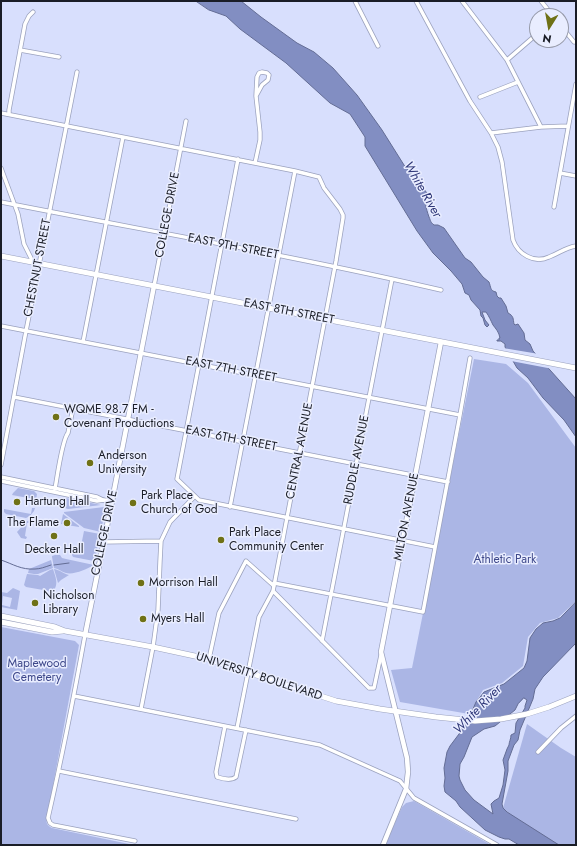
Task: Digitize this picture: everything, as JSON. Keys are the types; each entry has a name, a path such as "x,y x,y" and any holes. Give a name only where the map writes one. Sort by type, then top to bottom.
{"main road":[{"name":"EAST 8TH STREET","path":"1,256 576,368"},
{"name":"UNIVERSITY BOULEVARD","path":"1,616 52,632 65,631 153,647 209,660 336,701 395,712 475,721 501,719 527,714 575,698"},
{"name":"UNIVERSITY BOULEVARD","path":"1,622 39,627"}],"street":[{"path":"355,1 378,46"},
{"path":"416,1 470,101 498,147 501,158 513,240 518,250 530,258 543,259 566,248 576,246"},
{"path":"462,1 507,60 540,128"},
{"path":"9,114 25,24 33,12"},
{"path":"507,60 529,41"},
{"path":"20,50 59,57"},
{"name":"CHESTNUT STREET","path":"1,465 77,72"},
{"path":"254,163 260,140 256,96 256,77 259,73 267,73 269,75 268,80 262,85 256,96"},
{"path":"480,97 518,82"},
{"path":"554,207 576,84"},
{"path":"571,109 576,110"},
{"path":"1,112 295,171 230,507"},
{"name":"COLLEGE DRIVE","path":"135,841 53,825 50,823 48,818 74,696 186,121"},
{"path":"491,134 568,126"},
{"path":"83,342 123,137"},
{"path":"238,159 176,479 199,500 206,502 435,547"},
{"path":"1,168 18,214 24,244 34,262"},
{"name":"CENTRAL AVENUE","path":"237,728 259,617 274,585 343,218 343,214 324,188 319,177 295,171"},
{"path":"560,173 576,176"},
{"name":"EAST 9TH STREET","path":"1,202 164,234 250,249 441,290"},
{"name":"RUDDLE AVENUE","path":"322,641 392,279"},
{"name":"EAST 7TH STREET","path":"1,326 460,415"},
{"name":"MILTON AVENUE","path":"322,641 369,688 374,688 441,342"},
{"path":"209,660 219,613 246,561 274,585 331,594 422,612 448,482 470,358"},
{"name":"EAST 6TH STREET","path":"14,397 448,482"},
{"path":"54,490 73,408"},
{"path":"1,477 97,501 112,501"},
{"path":"1,481 54,490"},
{"path":"141,709 153,647 158,610 162,541 170,522 195,496"},
{"path":"104,542 162,541"},
{"path":"272,591 322,641"},
{"path":"381,652 407,758 408,772 406,789 383,845"},
{"path":"74,696 320,745 400,781 414,798 498,845"},
{"path":"538,752 561,728 576,716"},
{"path":"225,726 216,772 217,777 219,778 230,780 235,779 246,730"},
{"path":"59,771 296,819"}],"green space":[{"name":"Athletic Park","path":"474,359 506,364 528,383 576,448 576,601 558,618 540,623 528,637 523,666 502,683 483,690 469,714 400,702 391,670 412,668"},
{"path":"18,488 34,491 37,494 35,506 33,506 34,499 12,495"},
{"path":"66,498 101,505 68,509 65,508"},
{"path":"104,507 105,509 101,532 84,528 64,513 64,512"},
{"path":"32,508 35,508 34,511 30,516 26,518 6,514 4,512 4,509 31,514"},
{"path":"63,514 79,526 79,527 61,524"},
{"path":"34,520 31,523 27,523 26,539 21,538 17,532 27,521"},
{"path":"84,531 100,534 94,561 73,557 72,555 73,550 80,551"},
{"path":"60,555 62,558 94,565 77,572 66,573 54,568 52,556"},
{"path":"51,560 53,568 38,574 28,573 29,569"},
{"path":"53,569 56,585 50,594 48,594 49,591 26,587 24,585 27,574 40,576"},
{"path":"54,569 65,574 69,575 58,583"},
{"path":"13,588 20,591 17,610 1,607 1,592 7,593","holes":["3,596 12,598 10,607 2,605"]},
{"name":"Maplewood Cemetery","path":"1,627 75,641 79,645 47,824 52,828 134,845 1,845"},
{"path":"527,724 576,757 576,845 543,845 503,808"},
{"path":"414,801 491,845 385,845 402,807 406,803"}],"water":[{"name":"White River","path":"196,1 241,1 297,43 314,52 333,68 357,95 382,130 404,165 427,193 426,205 431,222 434,225 444,228 465,258 471,262 489,282 492,290 496,292 499,298 501,298 508,313 512,316 514,324 518,324 524,333 525,340 530,344 533,351 576,399 576,437 564,420 543,398 528,378 517,368 505,347 505,344 501,341 497,341 500,338 499,334 486,312 482,312 489,325 487,327 481,316 480,310 471,300 469,295 465,293 462,284 433,253 417,231 365,146 365,137 350,114 330,103 286,63 240,29 226,16 209,10"},
{"name":"White River","path":"576,602 576,643 543,677 535,689 533,699 520,730 518,740 514,745 508,761 508,771 502,804 503,808 507,812 559,845 519,845 509,839 499,837 485,830 445,792 444,768 447,752 462,730 461,726 472,711 476,702 484,692 504,684 524,668 527,661 530,638 536,629 543,623 560,618","holes":["524,698 527,700 525,708 516,723 515,733 511,735 503,760 505,770 503,785 499,798 491,804 493,814 474,800 465,790 459,776 460,764 472,737 484,729 495,726 515,710"]}],"pier":[{"path":"503,348 539,354 553,369 511,361"}],"waterway":[{"path":"1,560 21,568 30,569 39,569 51,565"},
{"path":"54,565 69,563"}],"place":[{"name":"WQME 98.7 FM - Covenant Productions","path":"56,417"},
{"name":"Anderson University","path":"90,463"},
{"name":"Hartung Hall","path":"17,502"},
{"name":"Park Place Church of God","path":"133,503"},
{"name":"The Flame","path":"67,523"},
{"name":"Decker Hall","path":"54,536"},
{"name":"Park Place Community Center","path":"221,540"},
{"name":"Morrison Hall","path":"141,583"},
{"name":"Nicholson Library","path":"35,603"},
{"name":"Myers Hall","path":"143,619"}]}
